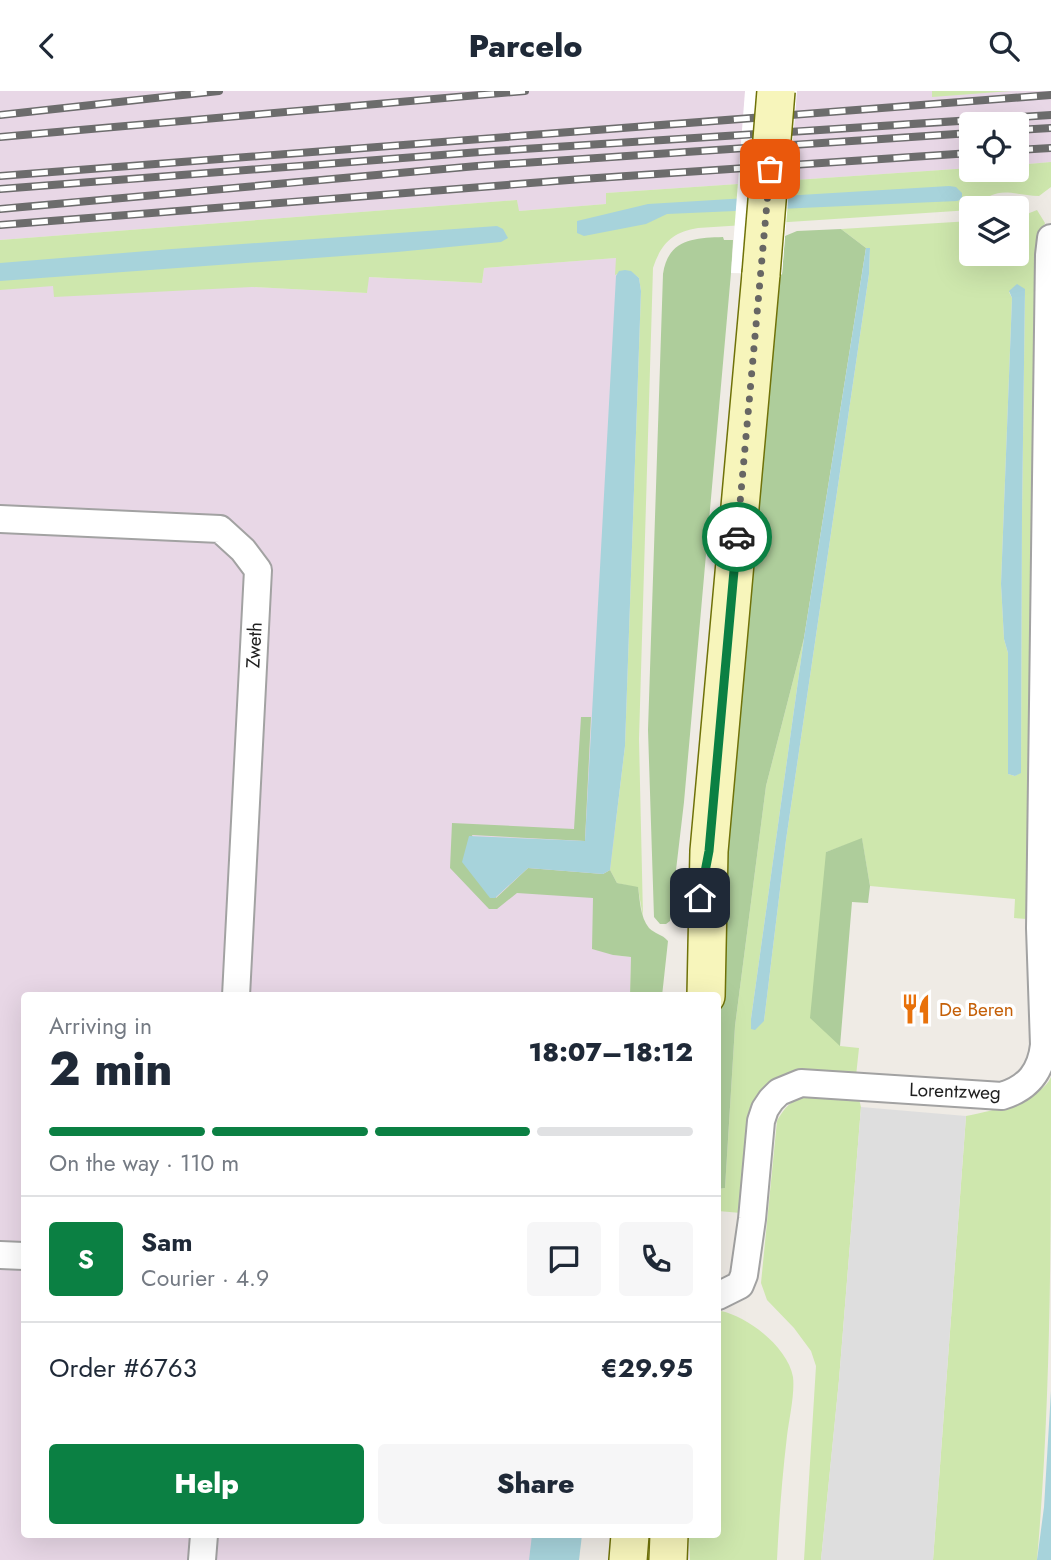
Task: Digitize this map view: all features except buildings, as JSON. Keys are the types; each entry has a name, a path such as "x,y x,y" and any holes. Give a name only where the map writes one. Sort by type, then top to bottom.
{"main road":[{"path":"706,992 709,851 776,91"},
{"path":"683,992 709,851"},
{"path":"628,1560 630,1538"},
{"path":"668,1560 669,1538"}],"street":[{"name":"Lorentzweg","path":"725,1287 744,1275 761,1121 771,1100 779,1093 801,1083 1002,1096 1023,1087 1037,1072 1041,1063 1044,1045 1040,928 1051,238"},
{"name":"Zweth","path":"0,519 220,529 243,550 258,570 236,992"},
{"path":"0,1255 21,1256"},
{"path":"202,1560 204,1538"}],"shaded area":[{"path":"0,91 1051,91 1051,162 1029,164 1029,112 959,112 959,169 606,193 607,204 518,211 517,200 0,240"},
{"path":"616,258 626,280 613,955 631,957 630,992 21,992 21,1538 570,1538 567,1560 0,1560 0,287 252,287 367,293 368,277 482,283 484,268"},
{"path":"861,1107 966,1116 933,1560 821,1560"}],"green space":[{"path":"932,91 1011,91 932,97"},
{"path":"1051,162 1051,187 1039,196 998,193 991,196 959,196 959,211 698,228 674,236 660,252 653,268 639,739 643,917 638,888 617,883 610,870 625,746 641,291 639,278 627,271 615,275 616,258 484,268 482,283 369,277 367,293 252,287 54,297 53,286 0,290 0,240 517,200 519,211 606,204 606,193 959,169 959,182 1029,182 1029,164"},
{"path":"1037,210 1045,223 1040,236 1027,919 1014,918 1015,899 870,886 862,839 826,852 840,1046 859,1048 856,1076 801,1074 768,1086 741,1213 721,1211 721,1189 725,1188 735,1026 766,786 804,638 751,1019 764,1021 786,840 869,274 870,248 866,248 841,229 959,222 959,266 1029,266 1029,213","holes":["1025,289 1021,772 1015,776 1008,774 1008,653 1004,639 1001,584 1012,298 1009,292"]},
{"path":"841,229 866,248 804,638 766,786 735,1026 725,1188 721,1189 721,992 718,992 723,851 773,287 782,274 785,236 797,231"},
{"path":"723,237 724,240 733,240 731,273 684,802 670,921 660,924 654,917 648,730 663,274 670,254 677,247 702,238"},
{"path":"581,717 591,717 585,841 472,835 496,898 528,868 603,874 610,870 617,883 638,887 646,924 668,941 662,992 630,992 631,957 592,949 593,898 517,893 497,909 489,909 450,868 452,823 574,829"},
{"path":"862,838 870,886 868,903 852,902 840,1046 810,1018 826,852"},
{"path":"1051,1077 1048,1379 1037,1560 933,1560 966,1116 1026,1099 1037,1093"},
{"path":"811,1097 859,1099 861,1107 821,1560 804,1560 816,1366 811,1351 794,1328 767,1300 761,1283 777,1121 791,1103"},
{"path":"721,1311 732,1314 766,1335 784,1355 793,1377 777,1560 690,1560 689,1538 721,1538"}],"water":[{"path":"949,186 956,187 962,193 957,201 667,214 646,224 584,236 577,233 577,221 648,204"},
{"path":"497,226 503,229 508,238 501,242 0,281 0,263"},
{"path":"866,248 870,248 869,274 786,840 764,1021 755,1030 751,1029 751,1019 804,638"},
{"path":"619,271 631,271 639,278 641,291 625,746 610,870 603,874 528,868 495,898 490,898 462,862 469,836 585,841 616,276"},
{"path":"1017,284 1025,289 1021,773 1015,776 1008,774 1008,653 1004,639 1001,584 1012,298 1009,291"},
{"path":"1051,1391 1051,1560 1037,1560 1044,1507"},
{"path":"532,1538 582,1538 579,1560 529,1560"}],"pier":[{"path":"745,91 797,91 782,274 731,273"}],"railway":[{"path":"0,115 219,91"},
{"path":"0,137 525,91"},
{"path":"0,176 1051,95"},
{"path":"0,189 493,151 1051,115"},
{"path":"1029,129 1051,128"},
{"path":"0,209 477,166 959,134"},
{"path":"1029,149 1051,148"},
{"path":"0,225 582,179 959,154"}],"way so far":[{"path":"737,537 770,169"}],"place":[{"name":"De Beren","path":"916,1009"}],"route":[{"path":"700,898 709,851 737,537"}]}
